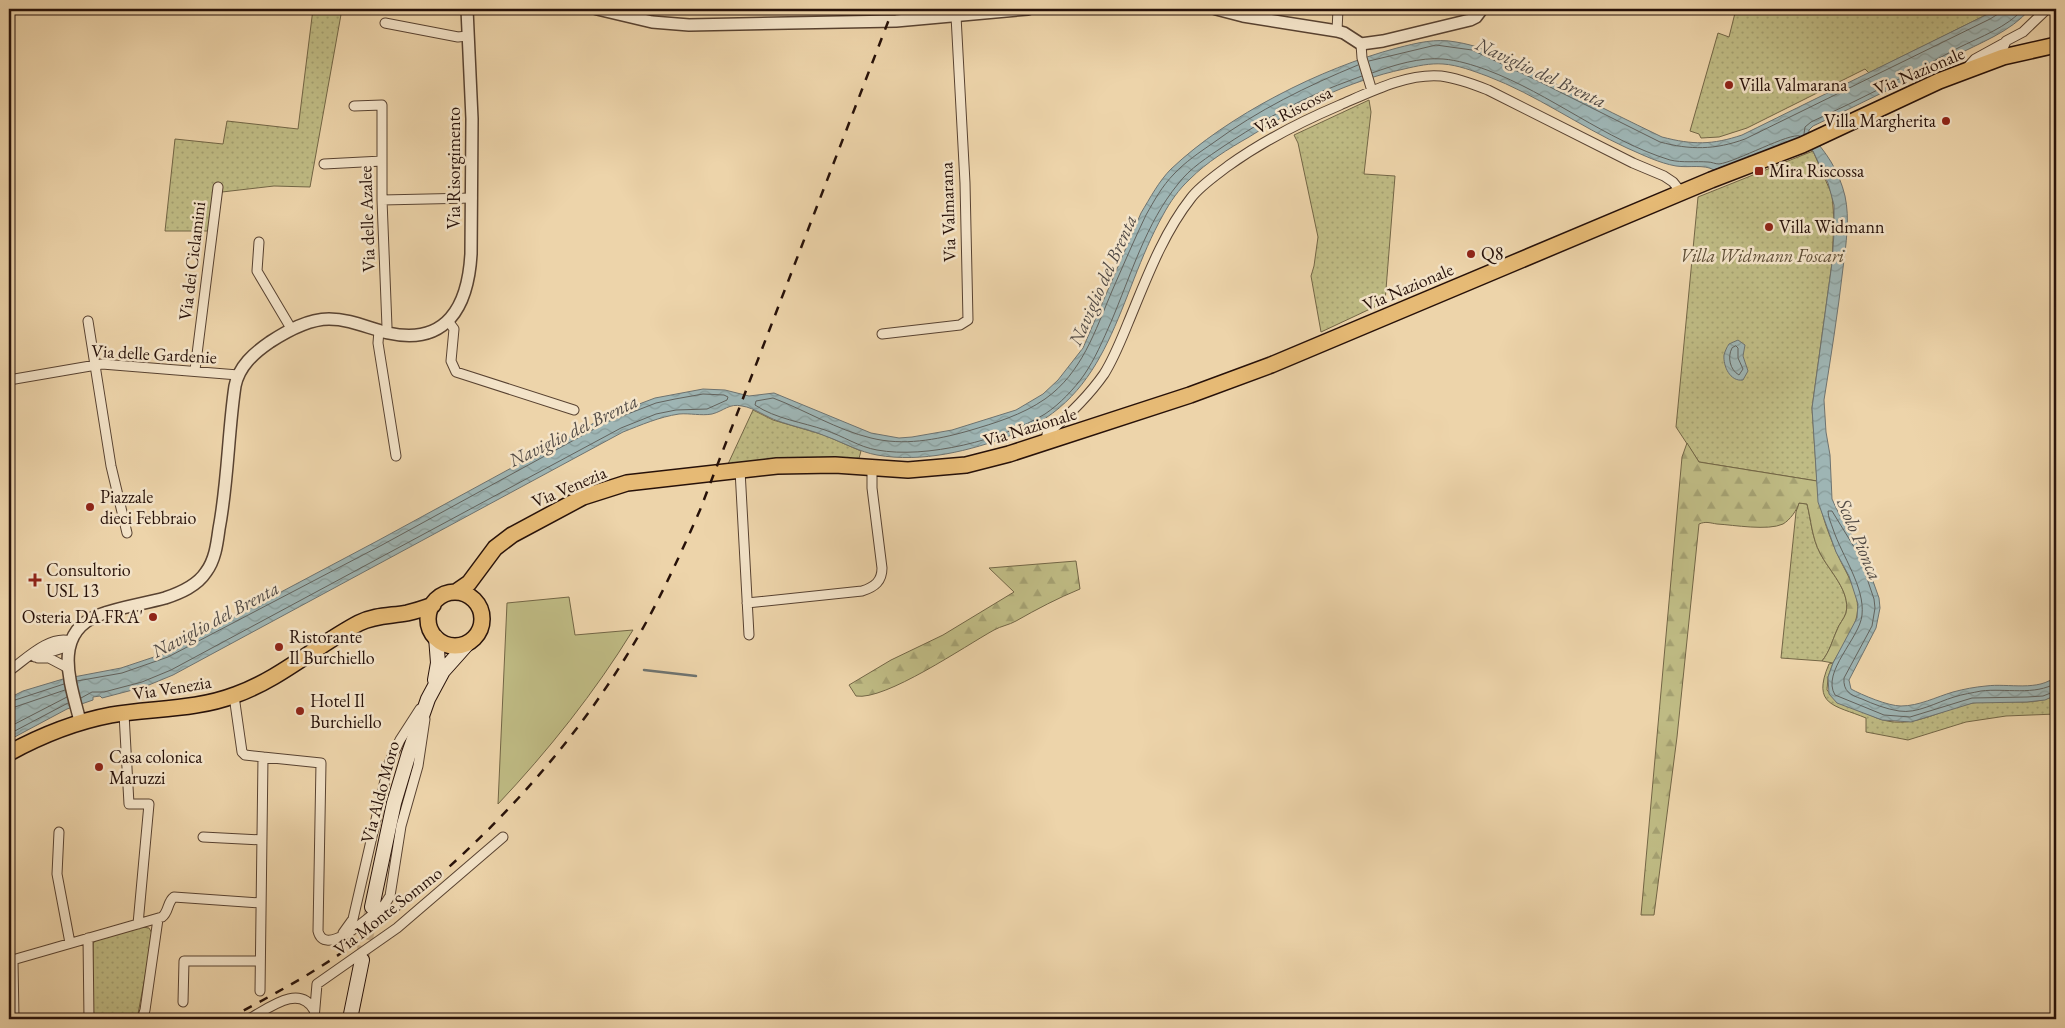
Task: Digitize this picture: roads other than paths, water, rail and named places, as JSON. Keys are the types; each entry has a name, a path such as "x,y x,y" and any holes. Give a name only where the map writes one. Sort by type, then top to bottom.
{"main road":[{"name":"Via Nazionale","path":"715,472 814,465 924,470 966,465 1047,442 1190,395 1271,365 1681,192 1802,145 1939,81 2019,53 2056,46"},
{"name":"Via Venezia","path":"456,592 469,582 484,565 495,548 512,535 556,510 595,492 643,480 715,472"},
{"name":"Via Venezia","path":"478,605 484,565"},
{"path":"456,592 468,596 478,605 482,615 482,626 477,636 468,643 451,646 434,634 428,618 433,605 442,597 456,592"},
{"name":"Via Venezia","path":"9,753 78,716 124,714 175,708 234,696 262,683 369,619 409,613 433,605"},
{"name":"Via Venezia","path":"333,639 394,622 416,623 434,634"},
{"name":"Via Aldo Moro","path":"372,907 394,803 408,753 430,693 438,663 434,634"},
{"name":"Via Aldo Moro","path":"430,693 448,664 468,643"},
{"path":"350,1019 362,960"}],"street":[{"name":"Via Risorgimento","path":"70,643 81,626 92,618 182,592 207,572 214,554 222,512 232,405 238,375 247,361 262,348 306,323 328,319 343,320 406,336 420,336 440,327 448,321 460,305 470,274 472,198 472,120 467,9"},
{"path":"597,9 652,22 689,25 896,21 1028,9"},
{"path":"1216,9 1244,16 1337,31 1344,33 1361,44 1383,41 1470,20 1476,17 1482,9"},
{"path":"1337,31 1338,9"},
{"path":"1965,71 1975,59 2023,32 2047,9"},
{"name":"Via Valmarana","path":"882,334 960,325 968,320 966,183 956,16"},
{"path":"385,23 467,36"},
{"path":"2019,53 2018,46 2023,32"},
{"path":"2003,58 2002,51 2006,42"},
{"path":"1361,44 1362,58 1372,88"},
{"name":"Via Riscossa","path":"1047,442 1047,434 1089,394 1104,373 1114,356 1156,256 1191,198 1214,177 1248,152 1296,124 1372,88 1431,76 1453,78 1466,82 1488,90 1633,164 1664,176 1673,182 1681,192"},
{"name":"Via delle Azalee","path":"354,106 382,105 382,200 387,328 382,331"},
{"path":"324,164 382,161"},
{"name":"Via dei Ciclamini","path":"194,370 218,186"},
{"path":"382,200 472,198"},
{"path":"259,242 257,271 292,330"},
{"path":"88,321 111,466 127,533"},
{"path":"448,321 454,329 451,362 456,372 574,410"},
{"path":"382,331 378,343 396,456"},
{"name":"Via delle Gardenie","path":"9,380 95,364 194,370 238,375"},
{"path":"747,603 862,591 877,584 882,568 872,488 872,468"},
{"path":"740,470 749,635"},
{"path":"9,671 48,645 63,640 70,643 68,670 78,716"},
{"path":"23,662 38,658 49,658 68,670"},
{"name":"Via Monte Sommo","path":"333,940 346,930 352,919 389,763 400,740 430,693"},
{"name":"Via Monte Sommo","path":"263,757 321,763 318,931 321,937 333,940 341,938 385,904 390,896 401,826 423,741 430,693"},
{"path":"234,696 242,752 245,755 263,757 260,991"},
{"path":"124,714 129,804 150,804 138,924"},
{"path":"59,832 56,868 70,944"},
{"path":"203,837 262,840"},
{"name":"Via Monte Sommo","path":"314,1015 317,984 397,928 503,837"},
{"path":"14,1019 11,960 158,919 166,914 170,901 174,897 261,903"},
{"path":"143,1017 158,919"},
{"path":"88,938 89,1019"},
{"path":"183,1002 184,961 260,961"},
{"path":"249,1019 290,998 304,1000 314,1015"}],"water":[{"path":"1998,9 2030,9 2004,31 1813,126 1809,130 1809,134 1821,147 1835,170 1845,196 1847,214 1841,284 1824,400 1826,432 1830,455 1832,499 1863,553 1879,598 1880,608 1876,628 1849,680 1851,689 1882,702 1896,706 1908,706 1965,689 1995,685 2023,686 2041,684 2056,676 2056,695 2045,700 1973,703 1911,722 1882,720 1837,703 1829,694 1828,677 1833,663 1857,618 1858,604 1849,576 1836,552 1818,502 1812,408 1832,263 1834,205 1828,183 1813,151 1796,140 1714,170 1706,167 1670,165 1645,156 1609,139 1541,101 1487,76 1465,68 1428,64 1363,80 1304,105 1233,146 1197,173 1178,191 1163,215 1147,246 1108,342 1092,371 1071,397 1045,418 1012,435 980,446 946,454 911,458 864,452 737,405 712,414 679,414 657,419 623,432 173,675 144,687 102,698 100,696 93,697 93,700 67,709 9,740 9,698 23,691 63,679 121,668 166,653 605,417 655,398 703,389 725,390 749,396 774,393 871,433 899,438 952,430 1016,410 1043,394 1058,380 1083,348 1141,213 1171,169 1194,149 1248,112 1307,81 1338,68 1412,44 1433,41 1456,42 1484,49 1512,61 1662,137 1702,143 1721,141 1742,135"},
{"path":"1738,340 1745,345 1743,356 1748,371 1743,380 1738,380 1731,376 1726,368 1724,359 1724,354 1729,344"}],"waterway":[{"path":"644,670 696,676"}],"tunnel":[{"path":"362,960 372,907"}],"railway":[{"path":"228,1019 337,956 434,880 474,844 547,766 611,680 656,605 700,510 893,9"}],"place":[{"name":"Villa Valmarana","path":"1729,85"},
{"name":"Villa Margherita","path":"1946,121"},
{"name":"Mira Riscossa","path":"1759,171"},
{"name":"Villa Widmann","path":"1769,227"},
{"name":"Q8","path":"1471,254"},
{"name":"Piazzale dieci Febbraio","path":"90,507"},
{"name":"Consultorio USL 13","path":"35,580"},
{"name":"Osteria DA FRA'","path":"153,617"},
{"name":"Ristorante Il Burchiello","path":"279,647"},
{"name":"Hotel Il Burchiello","path":"300,711"},
{"name":"Casa colonica Maruzzi","path":"99,767"}],"water label":[{"name":"Naviglio del Brenta","path":"1541,72"},
{"name":"Naviglio del Brenta","path":"1102,280"},
{"name":"Naviglio del Brenta","path":"573,430"},
{"name":"Scolo Pionca","path":"1860,539"},
{"name":"Naviglio del Brenta","path":"215,619"}],"park label":[{"name":"Villa Widmann Foscari","path":"1762,256"}]}
